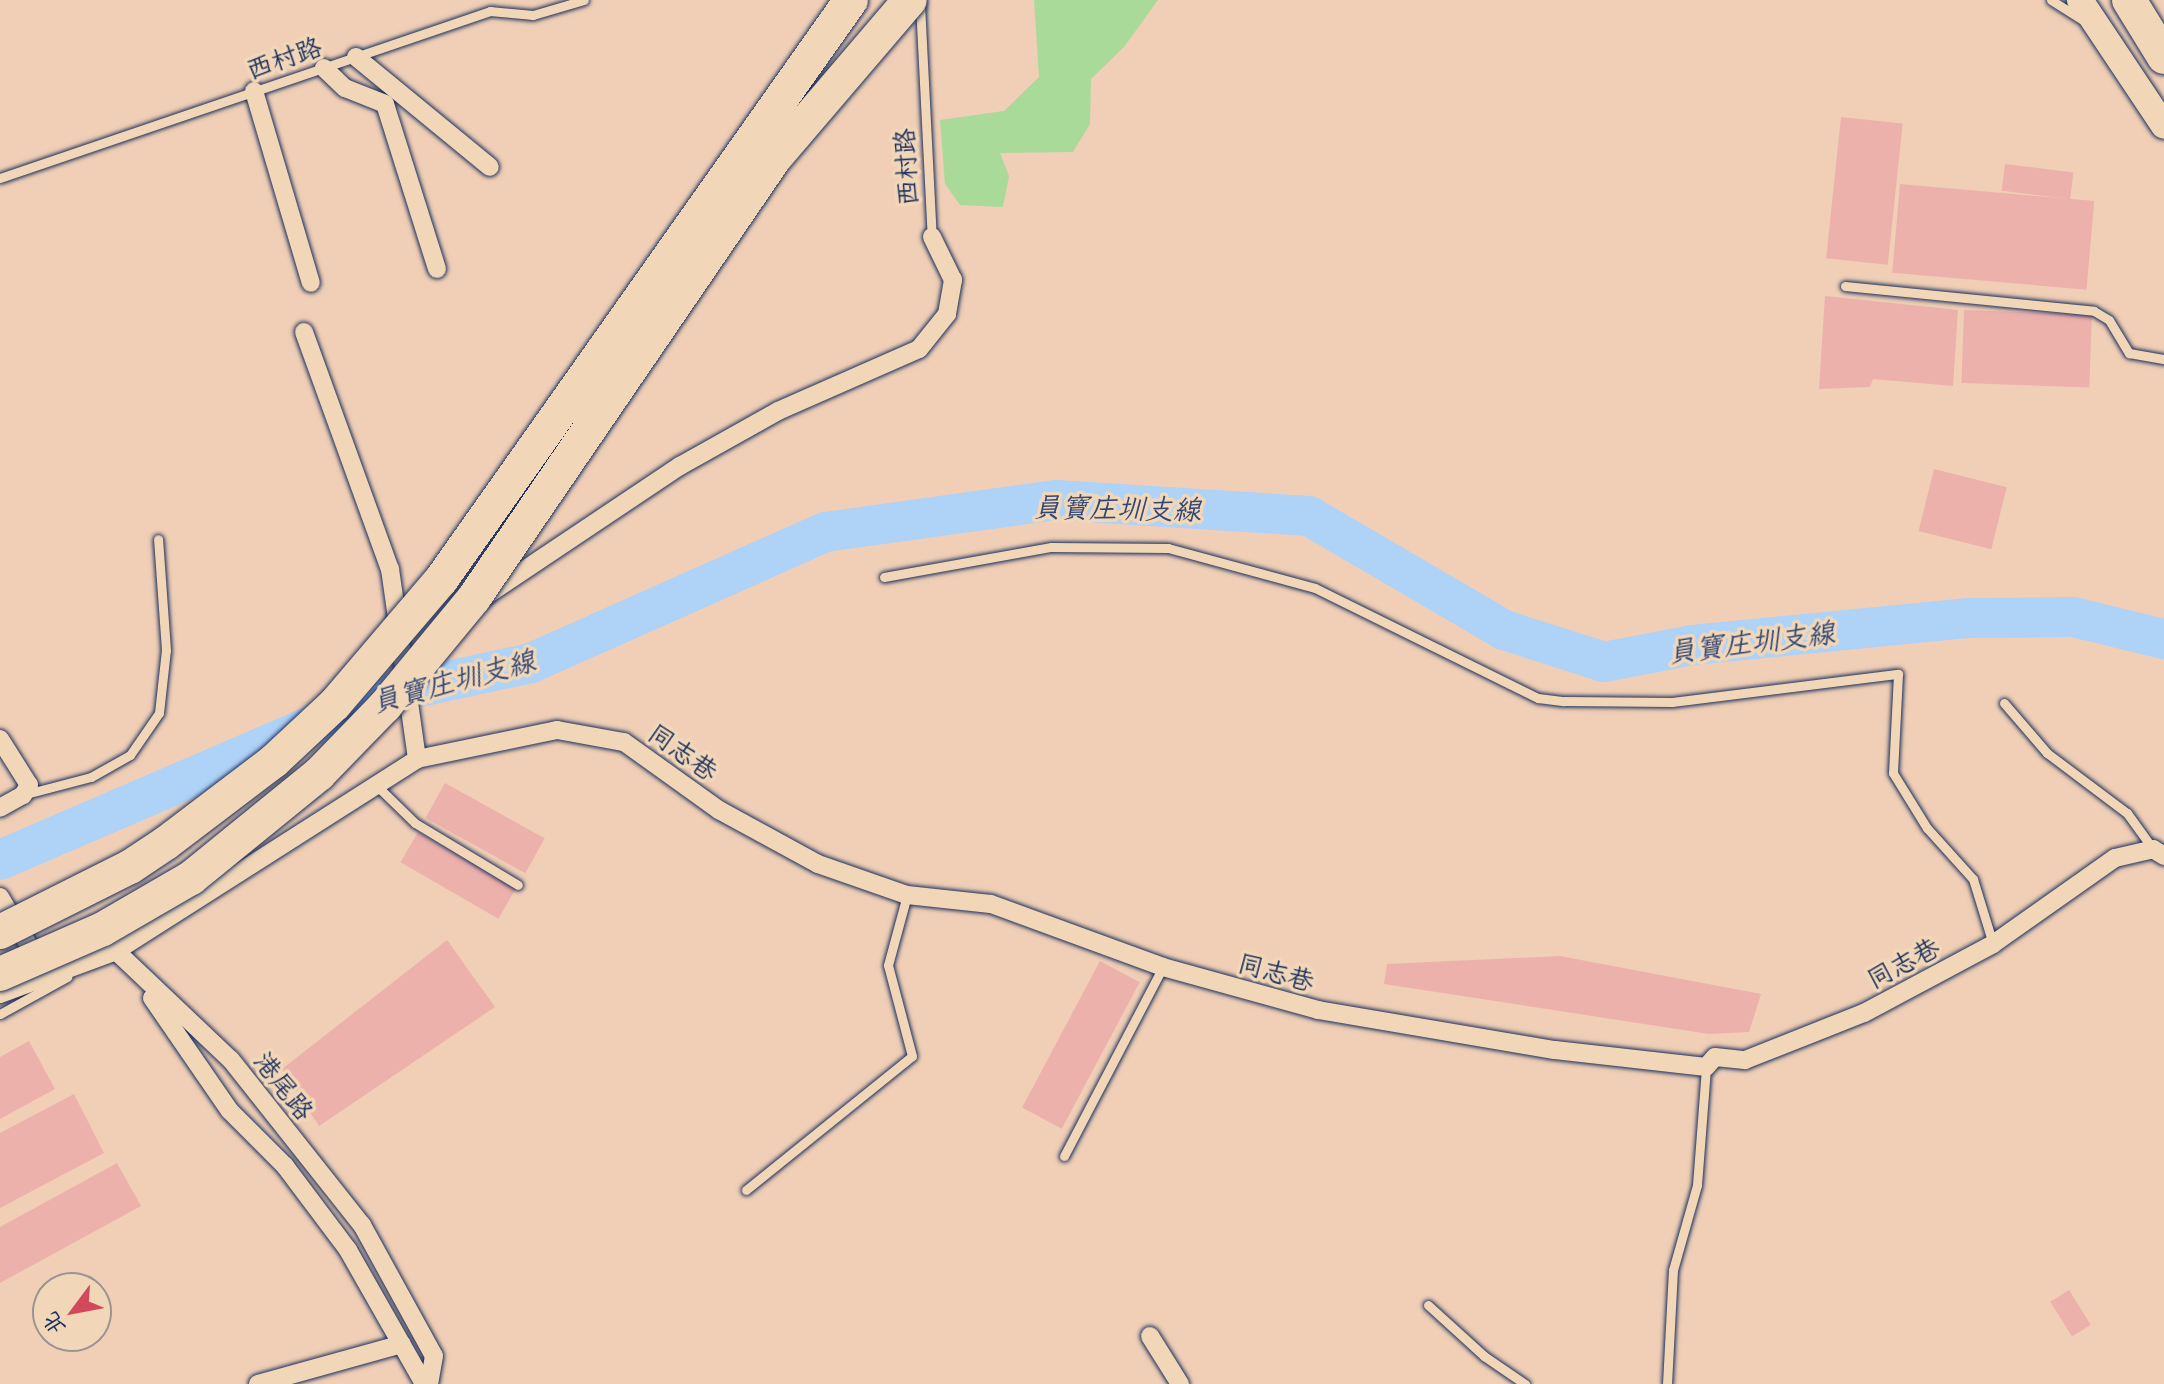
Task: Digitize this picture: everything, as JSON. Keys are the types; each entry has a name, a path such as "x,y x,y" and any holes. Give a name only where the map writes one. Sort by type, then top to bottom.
{"highway":[{"path":"1,912 118,873 166,843 262,771 335,704 441,580 851,0"},
{"path":"0,974 103,929 199,872 319,774 385,706 474,598 774,159 910,0"},
{"path":"2129,0 2164,57"}],"street":[{"path":"2080,0 2164,126"},
{"path":"356,57 490,167"},
{"path":"324,68 345,88 385,104 437,269"},
{"path":"254,91 311,283"},
{"path":"398,646 502,586 578,529 692,459 778,411 919,349 947,314 953,280 932,237"},
{"path":"304,332 390,569 398,646 417,759"},
{"name":"同志巷","path":"116,951 417,759 557,730 624,742 719,810 818,864 907,895 991,904 1163,967 1318,1010 1555,1050 1706,1067 1715,1057 1745,1060 1864,1013 1993,944 2115,858 2158,852"},
{"path":"0,739 23,770 29,785 23,795 0,808"},
{"path":"1,912 48,976"},
{"path":"0,994 116,951 230,1111 285,1166 348,1250 426,1384"},
{"name":"港尾路","path":"116,951 231,1060 362,1225 434,1356 426,1384"},
{"path":"1150,1336 1180,1384"},
{"path":"258,1384 402,1344"}],"lane":[{"name":"西村路","path":"0,178 490,11 533,15 584,0"},
{"name":"西村路","path":"920,0 932,237"},
{"path":"2051,0 2100,30"},
{"path":"1845,286 2094,311 2109,320 2129,353 2164,359"},
{"path":"23,795 91,777 130,755 159,713 166,650 158,539"},
{"path":"884,577 1051,547 1168,548 1315,588 1538,698 1564,701 1672,702 1898,674 1893,773 1927,828 1973,879 1993,944"},
{"path":"2004,703 2047,753 2127,813 2158,852"},
{"path":"375,784 415,823 518,885"},
{"path":"746,1190 912,1056 888,965 907,895"},
{"path":"0,1014 116,951"},
{"path":"1064,1156 1163,967"},
{"path":"1667,1384 1672,1368 1673,1270 1697,1185 1706,1067"},
{"path":"1428,1305 1484,1356 1525,1384"}],"green space":[{"path":"1034,0 1158,0 1124,47 1091,79 1090,124 1073,152 1000,153 1009,176 1003,207 960,205 945,184 940,120 1004,111 1039,77"}],"building":[{"path":"1841,117 1903,123 1888,265 1826,258"},
{"path":"2005,164 2073,172 2070,199 2002,191"},
{"path":"1900,184 2094,201 2087,290 1892,273"},
{"path":"1825,296 1958,310 1953,386 1873,379 1870,387 1819,389"},
{"path":"1964,310 2092,314 2089,387 1961,383"},
{"path":"1934,469 2007,487 1991,549 1919,531"},
{"path":"445,783 545,838 525,873 426,818"},
{"path":"418,832 516,888 498,919 400,862"},
{"path":"447,940 495,1007 319,1126 282,1069"},
{"path":"1560,956 1761,994 1749,1032 1709,1034 1384,984 1387,964"},
{"path":"1100,961 1140,982 1062,1129 1022,1108"},
{"path":"29,1041 55,1089 0,1119 0,1057"},
{"path":"74,1094 104,1153 0,1208 0,1133"},
{"path":"117,1163 141,1206 0,1283 0,1227"},
{"path":"2069,1290 2091,1325 2072,1336 2050,1302"}],"waterway":[{"name":"員寶庄圳支線","path":"0,860 383,695 531,663 825,532 1056,500 1309,516 1504,630 1604,662 1693,645 1967,618 2073,617 2164,639"}]}
